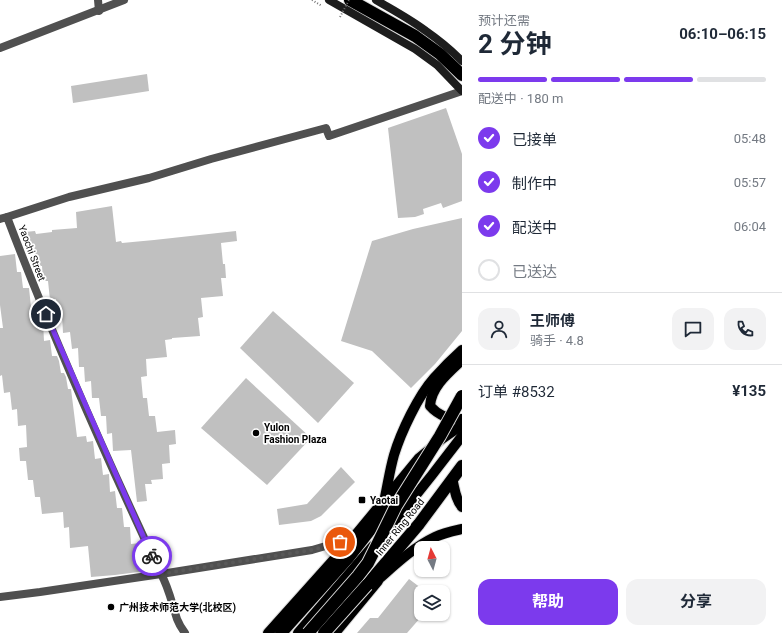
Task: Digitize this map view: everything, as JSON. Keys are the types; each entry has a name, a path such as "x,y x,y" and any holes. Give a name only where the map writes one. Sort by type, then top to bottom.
{"highway":[{"path":"350,0 421,40 440,54 462,75"},
{"path":"279,633 348,558 377,521 440,436 462,396"},
{"path":"308,633 358,576 368,562 396,506 427,455"},
{"name":"Inner Ring Road","path":"367,585 419,524 451,483 462,466"},
{"path":"324,633 367,585"},
{"path":"334,633 367,585"}],"main road":[{"path":"329,0 415,49 436,65 462,91"},
{"path":"376,0 427,31 462,61"},
{"path":"384,499 394,454 412,414 427,387 434,378 462,350"},
{"path":"462,360 440,382 433,394 430,406 440,414 458,419 462,418"},
{"path":"268,633 353,538 384,499 424,453 462,425"},
{"path":"298,633 415,497 462,436"},
{"path":"334,633 403,550 462,469"},
{"path":"451,483 457,500 462,508"},
{"path":"380,578 415,548 426,541 437,536 462,529"},
{"path":"329,598 336,600 345,608 348,613 348,617"},
{"path":"279,633 285,614"}],"street":[{"path":"98,0 99,11"},
{"path":"0,48 99,11 124,0"},
{"path":"4,218 69,197 149,178 211,159 326,128 329,136 462,91"},
{"name":"Yaochi Street","path":"4,218 160,574 164,580 178,620 185,633"},
{"path":"0,597 312,550 353,538"}],"path":[{"path":"340,17 350,0"}],"building":[{"path":"147,74 149,91 73,103 71,86"},
{"path":"446,108 462,154 462,201 443,208 441,203 423,209 424,214 415,217 398,218 388,128"},
{"path":"112,206 116,242 121,241 122,243 236,231 237,241 221,243 226,278 221,278 223,296 201,298 203,317 198,318 200,336 165,340 167,357 146,359 147,376 141,377 143,398 147,398 149,416 155,416 157,432 175,430 176,444 169,445 170,463 162,464 163,479 151,480 152,484 145,484 147,501 137,502 131,450 113,451 112,433 107,434 106,416 101,416 99,398 92,398 91,381 85,382 84,367 79,367 78,348 72,349 70,332 63,333 62,315 57,315 56,299 50,300 48,281 43,281 42,266 37,266 34,244 26,245 25,232 35,231 36,234 52,232 52,230 77,228 76,212"},
{"path":"462,218 462,331 435,364 411,388 372,351 341,341 372,241 413,229"},
{"path":"15,254 17,272 21,272 23,288 29,288 31,307 35,306 37,323 43,322 44,341 50,340 52,356 57,356 61,373 64,373 66,377 68,389 71,389 77,437 86,436 87,442 93,441 95,459 101,458 103,475 109,474 110,492 115,491 117,508 122,508 124,527 130,527 131,544 140,543 142,559 145,559 146,571 91,577 88,546 70,548 69,527 64,528 63,512 42,514 40,497 35,497 33,480 28,480 26,461 20,461 19,448 27,447 26,425 18,426 17,409 12,410 10,392 4,393 2,375 0,376 0,328 3,328 0,305 0,256"},
{"name":"Yulon Fashion Plaza","path":"273,311 354,383 318,423 240,348"},
{"name":"Yulon Fashion Plaza","path":"246,378 311,438 267,485 201,428"},
{"path":"341,467 355,482 321,516 311,521 279,525 277,509 307,504"},
{"path":"409,579 417,585 414,585 414,621 418,621 407,633 357,633 370,618 378,618"}],"way so far":[{"path":"152,556 160,574 312,550 340,542"}],"place":[{"name":"Yulon Fashion Plaza","path":"256,433"},
{"name":"Yaotai","path":"362,500"},
{"name":"广州技术师范大学(北校区)","path":"111,607"}],"route":[{"path":"46,314 152,556"}]}
